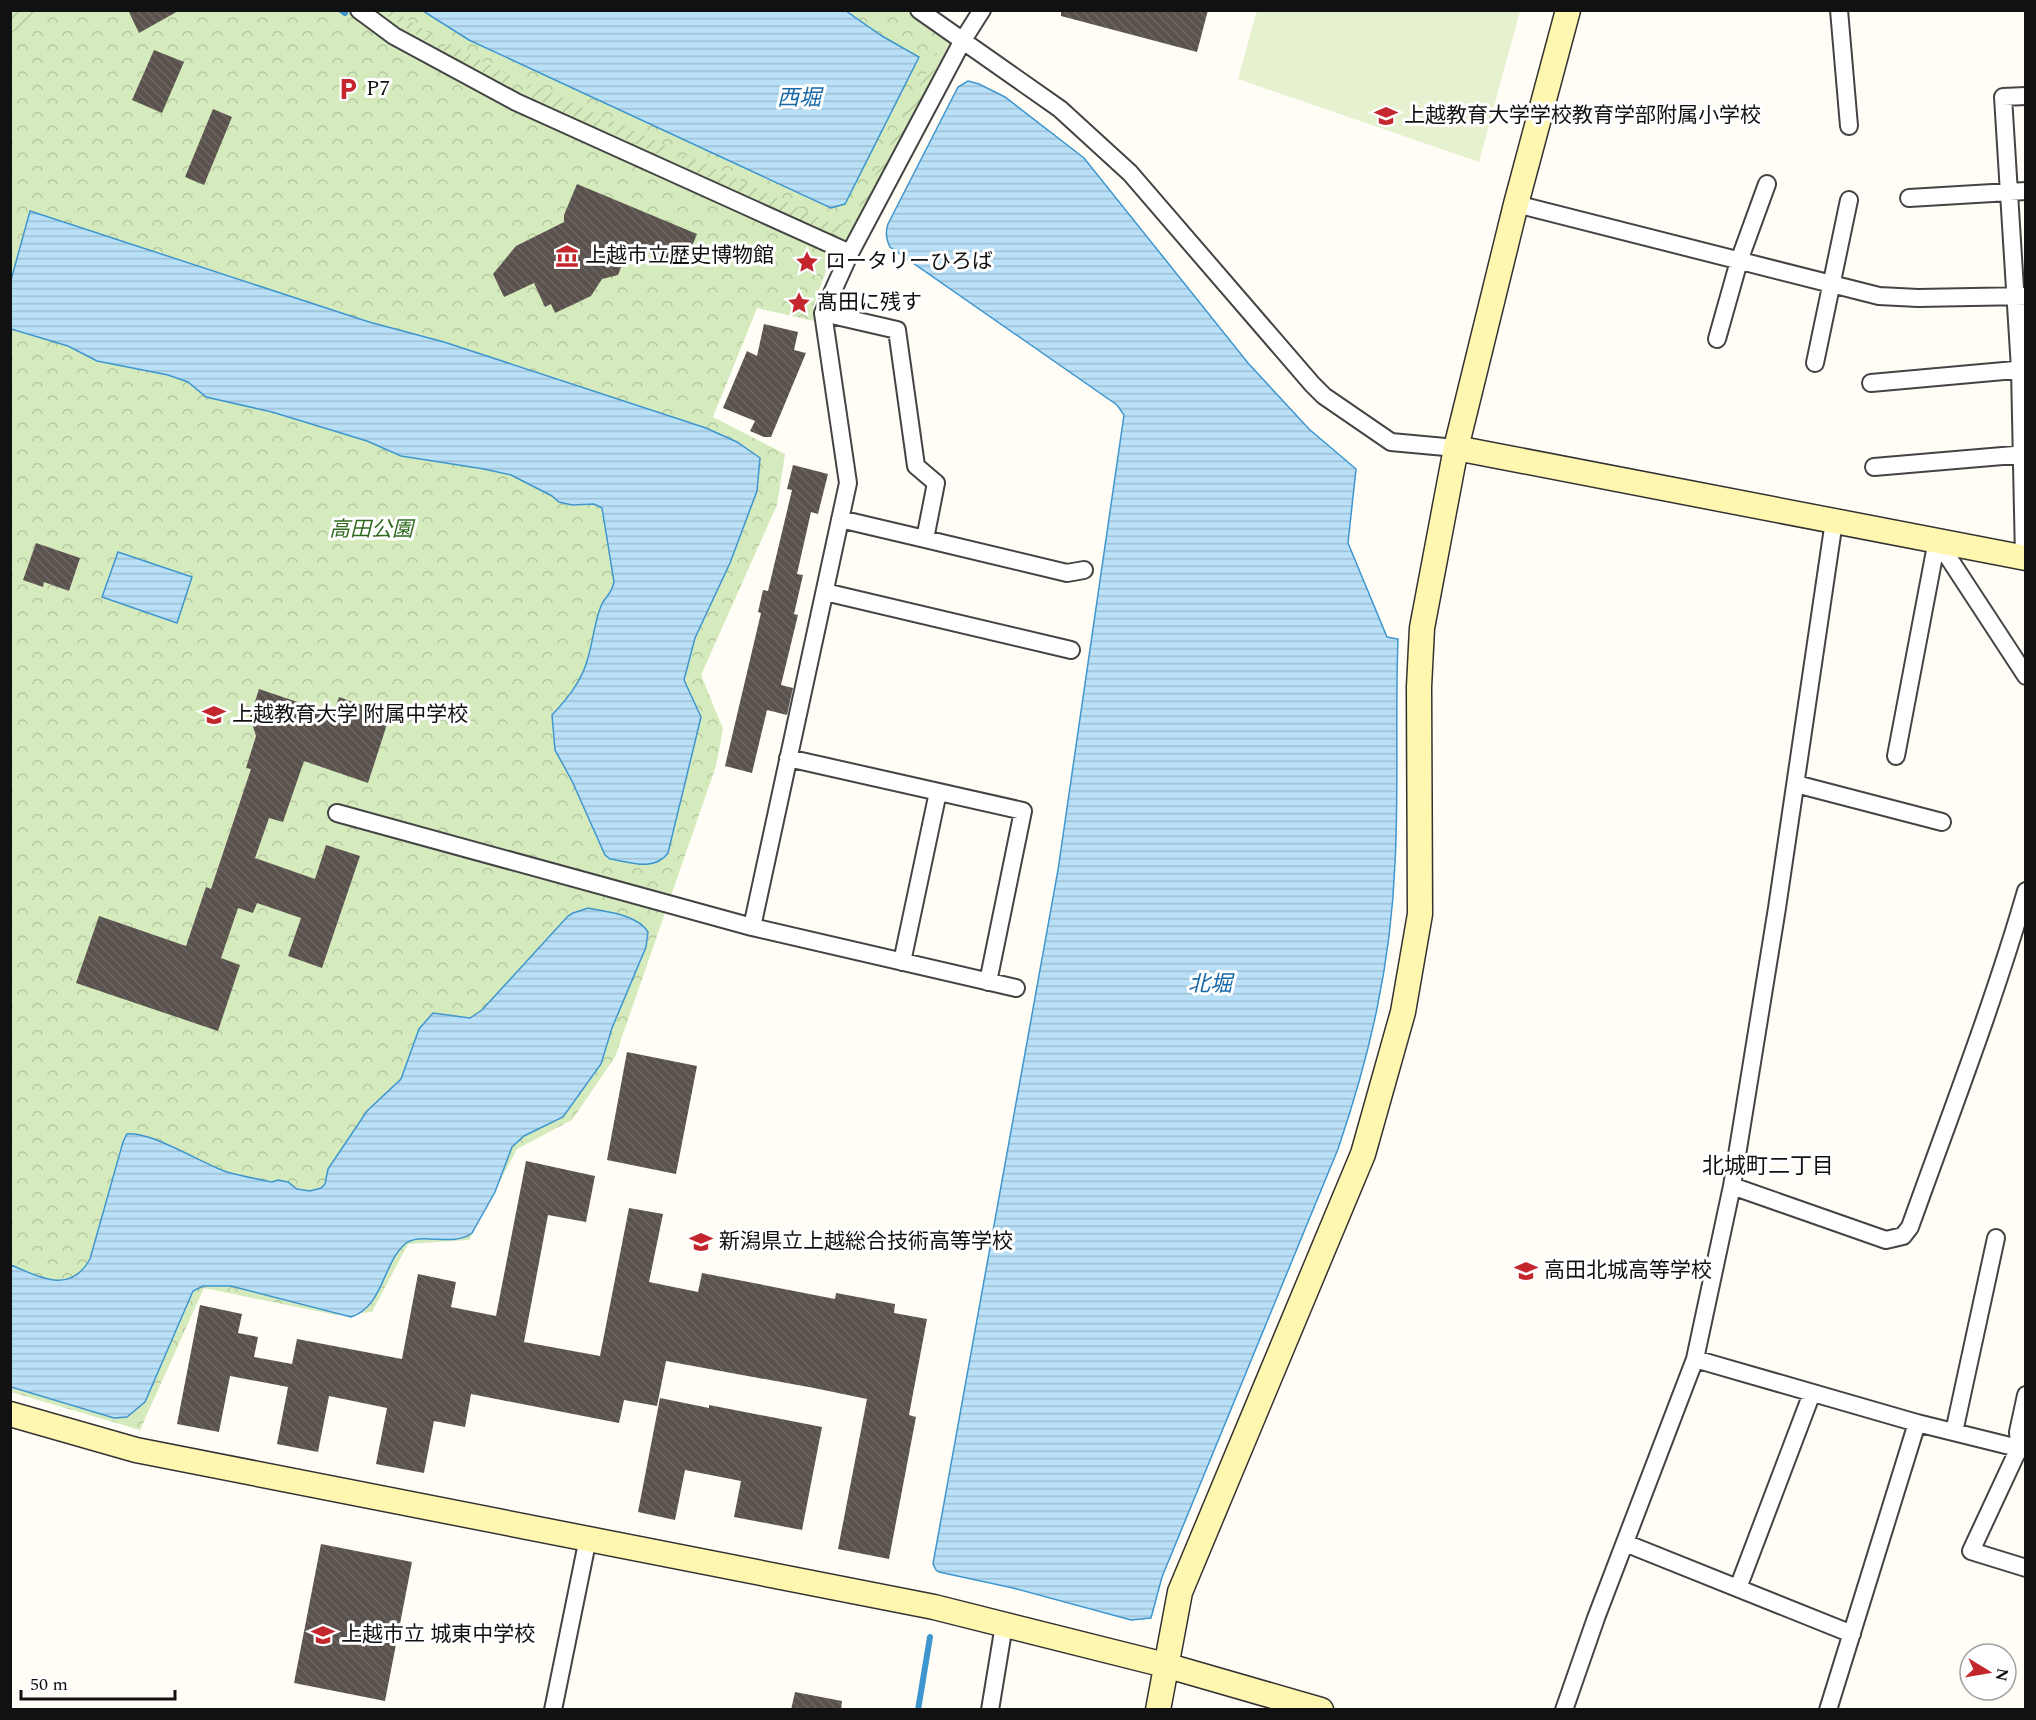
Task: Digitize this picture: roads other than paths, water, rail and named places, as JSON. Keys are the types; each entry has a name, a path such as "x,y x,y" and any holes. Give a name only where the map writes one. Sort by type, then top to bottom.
{"street":[{"path":"359,10 394,36 516,102 850,253"},
{"path":"919,10 1060,109 1130,173 1312,384 1324,396 1391,442 1456,448 2025,558 2023,369 2017,192 2003,97 2025,96"},
{"path":"752,927 848,476 823,313 850,253 963,40 982,10"},
{"path":"1158,1710 1180,1592 1363,1154 1403,1011 1420,914 1419,687 1422,628 1456,448 1516,204 1568,10"},
{"path":"1839,10 1849,126"},
{"path":"1717,339 1739,261 1767,184"},
{"path":"1909,198 2017,192"},
{"path":"1815,363 1849,200"},
{"path":"1516,204 1878,296 2020,297"},
{"path":"823,313 897,330 916,466 936,483 925,539"},
{"path":"1871,383 2023,369"},
{"path":"1874,467 2024,454"},
{"path":"840,519 1066,573 1084,570"},
{"path":"1564,1710 1695,1359 1732,1186 1796,784 1834,521"},
{"path":"1936,540 2025,676"},
{"path":"1896,756 1936,540"},
{"path":"825,592 1071,650"},
{"path":"788,758 1023,811 988,982"},
{"path":"1796,784 1942,822"},
{"path":"902,962 938,792"},
{"path":"337,813 752,927 1016,988"},
{"path":"1732,1186 1886,1240 1903,1236 1910,1227 2009,949 2025,891"},
{"path":"1954,1432 1996,1238"},
{"path":"1695,1359 1917,1423 2022,1449"},
{"path":"1738,1588 1812,1393"},
{"path":"2025,1395 2018,1432 2022,1449 1971,1551 2025,1568"},
{"path":"10,1414 136,1450 934,1607 1165,1665 1287,1705 1321,1710"},
{"path":"1828,1710 1917,1423"},
{"path":"553,1710 588,1538"},
{"path":"1625,1543 1852,1634"},
{"path":"990,1710 1004,1625"}],"water":[{"name":"西堀","path":"423,11 846,11 882,36 919,57 845,204 831,208 469,40"},
{"name":"北堀","path":"968,81 1005,97 1084,158 1248,363 1309,429 1356,469 1348,543 1387,637 1398,639 1397,807 1393,900 1384,973 1369,1044 1338,1149 1162,1577 1151,1618 1131,1620 1013,1588 939,1572 933,1564 1058,870 1124,415 1117,405 890,247 886,235 888,224 958,87"},
{"path":"30,211 369,322 444,342 706,428 737,442 760,458 757,491 730,563 695,638 684,680 701,717 668,853 662,859 649,864 641,864 610,859 605,855 572,781 555,750 552,715 581,676 599,613 614,582 602,508 594,504 572,505 559,502 511,475 401,456 367,441 272,412 206,397 188,382 168,375 97,361 68,346 11,329 11,280"},
{"path":"118,552 192,577 177,623 102,597"},
{"path":"588,908 637,921 648,932 646,947 612,1028 601,1064 563,1117 524,1136 512,1147 495,1192 472,1233 456,1239 419,1239 405,1244 392,1262 370,1304 362,1312 351,1317 231,1286 203,1286 193,1291 145,1402 127,1417 114,1418 11,1387 11,1265 54,1280 73,1277 82,1270 90,1259 127,1134 149,1137 227,1172 272,1182 278,1180 288,1182 297,1189 310,1191 321,1188 325,1184 328,1169 367,1111 401,1079 419,1029 433,1013 470,1018 482,1010 568,916"}],"waterway":[{"path":"341,10 345,13"},
{"path":"918,1710 930,1637"}],"place":[{"name":"P7","path":"348,89"},
{"name":"上越教育大学学校教育学部附属小学校","path":"1386,116"},
{"name":"上越市立歴史博物館","path":"567,256"},
{"name":"ロータリーひろば","path":"807,262"},
{"name":"髙田に残す","path":"799,303"},
{"name":"上越教育大学 附属中学校","path":"214,715"},
{"name":"新潟県立上越総合技術高等学校","path":"701,1242"},
{"name":"高田北城高等学校","path":"1526,1271"},
{"name":"上越市立 城東中学校","path":"323,1635"}],"district":[{"name":"北城町二丁目","path":"1768,1166"}],"park label":[{"name":"高田公園","path":"371,530"}]}
